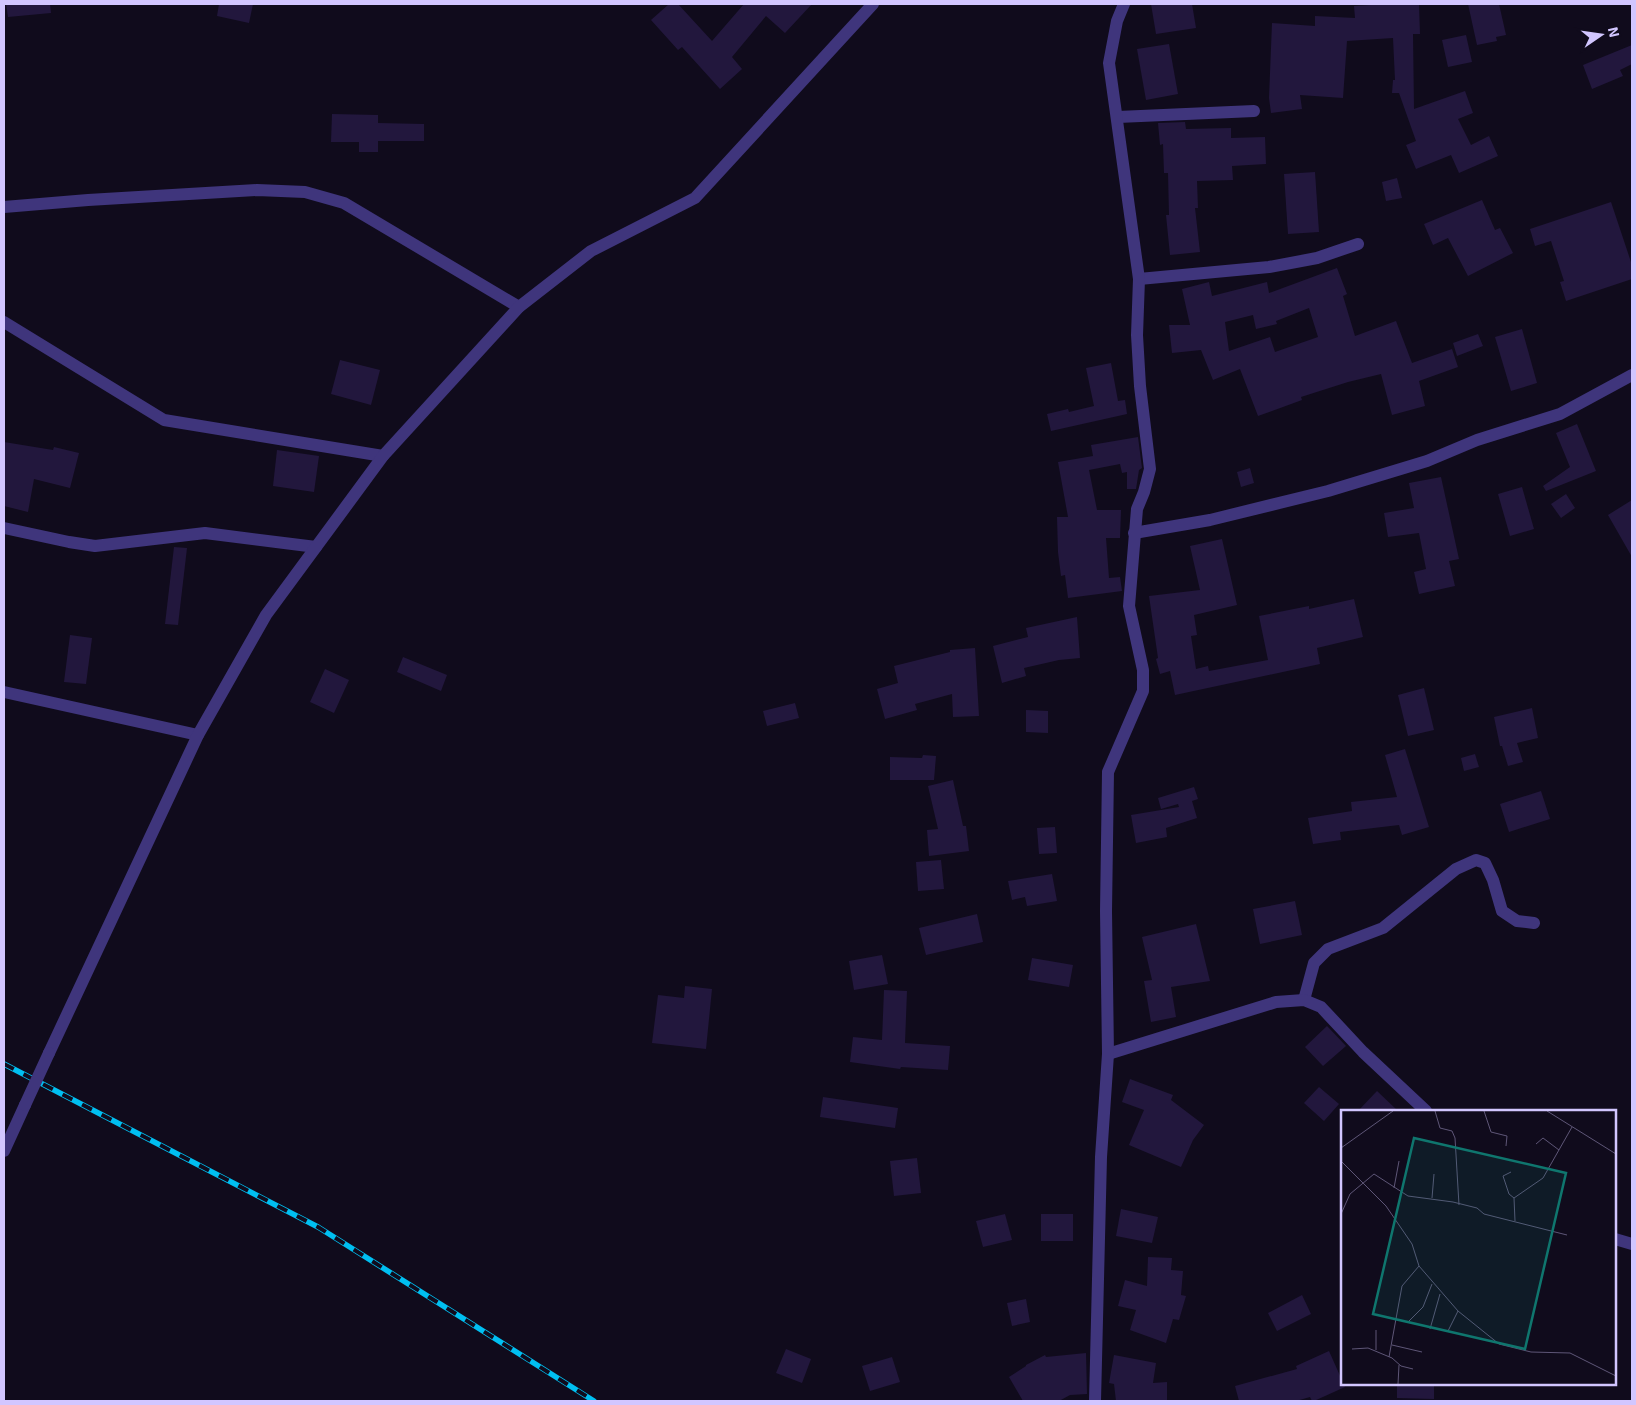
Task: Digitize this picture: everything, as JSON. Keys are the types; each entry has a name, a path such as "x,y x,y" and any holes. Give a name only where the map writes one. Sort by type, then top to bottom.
{"street":[{"path":"4,1151 198,735 266,615 383,456 519,307 592,250 695,198 872,4"},
{"path":"1095,1401 1101,1157 1108,1054 1106,911 1108,772 1143,691 1143,670 1129,606 1137,509 1150,469 1140,386 1137,335 1139,279 1109,63 1117,21 1124,4"},
{"path":"1118,117 1254,110"},
{"path":"4,207 257,190 306,192 344,203 519,307"},
{"path":"1139,279 1269,267 1317,258 1358,244"},
{"path":"4,322 164,420 263,438 383,456"},
{"path":"1134,533 1210,520 1328,491 1418,464 1477,440 1560,414 1632,375"},
{"path":"4,528 95,546 205,533 316,547"},
{"path":"4,692 198,735"},
{"path":"1304,1000 1314,964 1328,949 1383,928 1456,869 1476,860 1485,863 1493,880 1502,911 1517,921 1534,923"},
{"path":"1108,1054 1276,1002 1304,1000 1321,1007 1363,1052 1425,1110"},
{"path":"1616,1239 1632,1244"}],"building":[{"path":"6,4 50,4 51,13 8,17"},
{"path":"219,4 253,4 249,23 217,16"},
{"path":"669,4 678,4 712,41 744,4 812,4 785,33 766,16 732,57 742,69 720,89 682,47 678,50 651,20"},
{"path":"1151,4 1192,4 1196,28 1156,34"},
{"path":"1419,4 1420,34 1413,34 1414,109 1465,91 1473,113 1458,119 1471,145 1489,136 1498,156 1459,173 1451,155 1416,169 1406,145 1416,141 1399,93 1392,93 1393,80 1395,80 1393,38 1347,41 1343,98 1300,95 1302,109 1271,113 1269,98 1272,23 1315,26 1315,16 1355,18 1354,6"},
{"path":"1468,4 1499,4 1506,35 1496,37 1497,41 1477,45"},
{"path":"1466,35 1472,62 1448,67 1442,40"},
{"path":"1169,44 1178,94 1146,100 1137,49"},
{"path":"1632,45 1632,64 1620,70 1623,76 1592,89 1583,65"},
{"path":"332,114 378,115 378,123 424,124 424,141 378,141 378,152 359,152 359,142 331,142"},
{"path":"1185,122 1186,129 1231,128 1231,138 1265,137 1266,164 1232,166 1233,180 1197,181 1198,208 1195,208 1200,252 1170,255 1166,215 1169,215 1168,173 1164,173 1163,144 1160,145 1158,123"},
{"path":"1315,172 1319,232 1288,234 1284,174"},
{"path":"1397,178 1402,198 1386,201 1382,182"},
{"path":"1482,200 1495,230 1500,228 1513,253 1468,276 1448,238 1433,245 1424,224"},
{"path":"1611,202 1632,265 1632,279 1566,301 1560,282 1564,281 1551,241 1535,246 1530,229"},
{"path":"1337,268 1347,294 1343,296 1355,336 1396,321 1412,363 1452,349 1458,367 1419,381 1425,406 1392,415 1381,374 1301,397 1302,400 1258,416 1240,369 1213,380 1201,350 1172,353 1169,325 1190,325 1182,289 1209,282 1212,296 1267,282 1269,293","holes":["1309,308 1318,337 1275,352 1270,337 1229,351 1225,322 1253,315 1256,329 1277,324 1276,321"]},
{"path":"1522,329 1537,383 1511,391 1495,337"},
{"path":"1478,334 1483,346 1457,356 1453,343"},
{"path":"340,360 380,370 371,405 331,394"},
{"path":"1111,363 1118,401 1125,400 1127,414 1051,431 1047,414 1068,409 1069,412 1094,406 1086,368"},
{"path":"1577,424 1596,471 1546,491 1543,486 1570,467 1556,433"},
{"path":"1138,437 1142,468 1139,470 1136,489 1127,489 1127,472 1122,473 1120,464 1089,470 1097,510 1121,510 1120,538 1106,538 1109,578 1120,577 1122,591 1068,598 1065,575 1061,576 1058,552 1057,517 1068,517 1058,462 1093,456 1091,445"},
{"path":"4,442 53,450 54,447 79,453 70,488 34,479 28,512 4,506"},
{"path":"277,450 319,456 314,492 273,486"},
{"path":"1250,468 1254,483 1241,487 1237,472"},
{"path":"1441,477 1459,559 1449,561 1455,586 1419,594 1414,572 1426,569 1419,533 1388,537 1384,513 1414,508 1409,483"},
{"path":"1522,487 1534,529 1510,536 1498,494"},
{"path":"1566,494 1575,508 1561,518 1551,504"},
{"path":"1632,500 1632,557 1608,515"},
{"path":"1222,539 1237,605 1194,615 1197,635 1191,636 1196,669 1208,666 1209,671 1268,660 1259,616 1309,606 1309,609 1354,599 1363,637 1317,648 1320,664 1175,695 1170,671 1160,674 1156,659 1158,658 1149,596 1200,590 1190,546"},
{"path":"174,547 187,548 178,625 165,624"},
{"path":"1077,617 1080,658 1059,660 1024,668 1026,676 1002,683 993,646 1028,637 1026,628"},
{"path":"70,635 92,638 86,684 64,682"},
{"path":"975,648 979,716 953,717 952,694 915,704 917,710 885,719 877,689 898,683 894,666 950,652 950,650"},
{"path":"403,657 447,675 441,691 397,672"},
{"path":"325,669 349,680 334,713 310,702"},
{"path":"1424,688 1434,730 1408,736 1398,695"},
{"path":"795,703 799,718 767,726 763,711"},
{"path":"1532,708 1538,738 1517,743 1523,762 1508,766 1502,746 1500,746 1494,717"},
{"path":"1026,710 1048,711 1048,733 1026,732"},
{"path":"1405,749 1429,827 1402,835 1399,825 1340,832 1341,840 1313,844 1308,818 1352,811 1351,802 1397,797 1385,755"},
{"path":"1475,754 1479,767 1464,771 1461,758"},
{"path":"923,755 936,756 934,780 890,780 890,757 922,758"},
{"path":"953,780 963,826 966,826 969,851 929,856 927,830 938,829 928,786"},
{"path":"1194,787 1198,799 1192,801 1197,818 1166,828 1167,837 1136,843 1131,815 1179,807 1178,804 1161,809 1158,798"},
{"path":"1541,791 1550,819 1509,832 1500,804"},
{"path":"1055,827 1057,853 1039,854 1037,828"},
{"path":"941,860 944,889 918,891 916,862"},
{"path":"1052,874 1057,901 1027,906 1025,897 1012,900 1008,881"},
{"path":"1295,901 1302,935 1260,944 1253,909"},
{"path":"977,914 983,942 926,955 919,928"},
{"path":"1196,924 1210,981 1171,987 1176,1017 1151,1022 1144,981 1152,980 1142,937"},
{"path":"882,955 888,984 854,990 849,961"},
{"path":"1032,958 1073,965 1069,987 1028,980"},
{"path":"685,986 712,989 706,1049 652,1043 658,995 684,998"},
{"path":"884,990 907,991 905,1043 950,1046 948,1070 901,1067 900,1069 850,1062 853,1037 882,1040"},
{"path":"1327,1026 1346,1046 1323,1066 1305,1047"},
{"path":"1130,1079 1173,1095 1171,1100 1204,1125 1193,1140 1181,1167 1129,1145 1144,1110 1122,1102"},
{"path":"1319,1087 1339,1104 1324,1121 1304,1103"},
{"path":"1377,1091 1397,1110 1359,1110"},
{"path":"823,1097 898,1108 895,1128 820,1117"},
{"path":"917,1158 921,1193 894,1196 890,1161"},
{"path":"1121,1209 1158,1217 1152,1243 1116,1236"},
{"path":"1005,1214 1012,1240 983,1247 976,1221"},
{"path":"1041,1214 1073,1214 1073,1241 1041,1241"},
{"path":"1148,1257 1172,1258 1171,1270 1183,1271 1181,1295 1186,1296 1179,1320 1173,1319 1166,1343 1130,1330 1136,1310 1118,1306 1125,1280 1147,1286"},
{"path":"1302,1295 1311,1314 1277,1331 1268,1313"},
{"path":"1026,1299 1030,1322 1012,1326 1007,1303"},
{"path":"786,1349 811,1359 802,1383 776,1373"},
{"path":"1329,1351 1341,1378 1341,1385 1345,1387 1314,1401 1310,1397 1296,1401 1239,1401 1235,1386 1297,1369 1296,1366"},
{"path":"1086,1353 1087,1394 1070,1395 1059,1401 1023,1401 1009,1377 1045,1355 1046,1357"},
{"path":"1114,1355 1156,1363 1153,1383 1167,1382 1167,1401 1116,1401 1114,1384 1109,1383"},
{"path":"892,1357 900,1382 870,1391 862,1366"},
{"path":"1397,1385 1434,1385 1434,1399 1397,1398"}],"railway":[{"path":"4,1064 318,1227 594,1401"}]}
